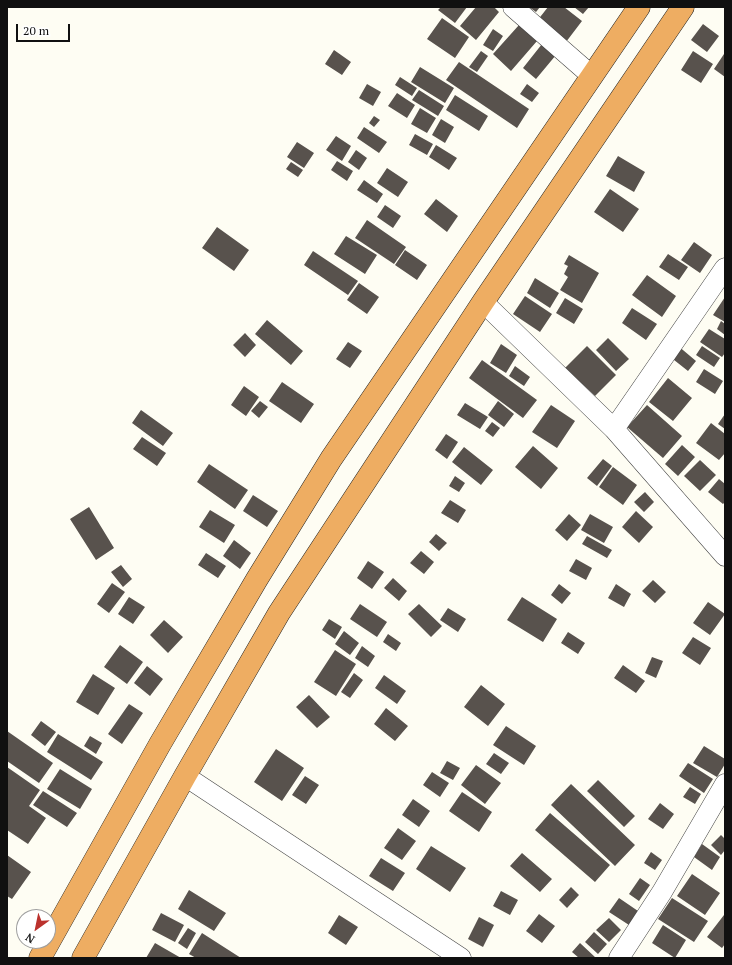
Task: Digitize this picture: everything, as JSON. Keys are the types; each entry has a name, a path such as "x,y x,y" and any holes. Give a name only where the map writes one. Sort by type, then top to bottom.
{"highway":[{"path":"40,958 164,737 257,579 331,459 639,7"},
{"path":"83,958 185,776 279,613 483,302 683,7"}],"street":[{"path":"514,7 592,76"},
{"path":"614,429 725,268"},
{"path":"483,302 614,429 725,556"},
{"path":"185,776 461,958"},
{"path":"619,958 662,892 725,784"}],"building":[{"path":"441,7 467,7 455,23 438,10"},
{"path":"476,7 494,7 499,12 476,40 460,26"},
{"path":"529,7 540,7 536,12"},
{"path":"548,7 564,7 582,21 566,42 537,21"},
{"path":"574,7 589,7 583,14"},
{"path":"442,18 469,37 455,58 427,39"},
{"path":"703,24 719,36 707,52 691,40"},
{"path":"519,25 537,41 511,71 493,54"},
{"path":"493,29 503,36 493,51 483,45"},
{"path":"542,44 556,55 536,79 523,68"},
{"path":"334,50 351,62 342,75 325,64"},
{"path":"481,51 488,56 477,72 469,67"},
{"path":"693,51 713,64 701,83 681,70"},
{"path":"724,54 725,55 725,77 714,69"},
{"path":"459,62 529,109 517,128 446,80"},
{"path":"420,67 454,88 445,103 411,82"},
{"path":"400,77 417,88 412,96 395,85"},
{"path":"367,84 381,92 373,106 359,98"},
{"path":"527,84 539,93 532,102 520,94"},
{"path":"419,90 444,106 438,116 412,100"},
{"path":"397,93 415,105 407,118 388,106"},
{"path":"455,95 488,116 479,131 446,110"},
{"path":"420,108 436,118 427,133 411,124"},
{"path":"374,116 380,120 374,127 369,123"},
{"path":"441,119 454,127 445,143 432,135"},
{"path":"364,127 387,142 379,153 357,138"},
{"path":"415,134 433,144 427,155 409,145"},
{"path":"336,136 351,146 342,161 326,150"},
{"path":"297,142 314,153 304,168 287,157"},
{"path":"436,145 457,158 449,170 429,157"},
{"path":"356,150 367,158 359,170 348,162"},
{"path":"618,156 645,172 634,192 606,176"},
{"path":"337,161 353,171 347,181 331,170"},
{"path":"291,162 303,170 298,177 286,169"},
{"path":"387,168 408,182 398,197 377,183"},
{"path":"364,180 383,194 377,203 357,190"},
{"path":"610,189 639,209 623,232 594,212"},
{"path":"436,199 458,216 447,232 424,214"},
{"path":"385,205 401,216 393,228 377,217"},
{"path":"367,220 406,247 394,264 355,238"},
{"path":"217,227 249,250 234,271 202,248"},
{"path":"346,236 377,255 365,274 334,254"},
{"path":"694,242 712,255 700,273 681,260"},
{"path":"405,250 427,265 417,280 395,265"},
{"path":"313,251 358,281 348,295 304,265"},
{"path":"668,254 688,267 679,280 659,267"},
{"path":"569,255 599,273 582,303 560,290 568,277 564,274 568,266 564,264"},
{"path":"647,275 676,296 662,317 632,295"},
{"path":"535,278 559,293 550,308 527,293"},
{"path":"359,283 379,297 367,314 347,300"},
{"path":"525,296 552,314 540,332 513,314"},
{"path":"725,297 725,322 713,315"},
{"path":"565,298 583,309 574,324 556,313"},
{"path":"632,308 657,324 646,340 622,323"},
{"path":"267,320 303,351 291,365 255,334"},
{"path":"721,321 725,324 725,335 717,329"},
{"path":"709,329 725,339 725,353 722,357 700,342"},
{"path":"245,333 256,345 245,357 233,345"},
{"path":"608,338 629,359 616,371 596,350"},
{"path":"348,342 362,351 350,368 336,359"},
{"path":"501,344 517,355 506,373 490,363"},
{"path":"677,345 696,361 688,371 669,356"},
{"path":"587,346 616,375 595,396 565,368"},
{"path":"702,346 720,358 714,367 696,355"},
{"path":"482,360 537,400 523,418 469,378"},
{"path":"515,366 530,377 524,386 509,376"},
{"path":"704,369 723,381 715,394 696,382"},
{"path":"668,378 692,398 673,421 649,402"},
{"path":"282,382 314,404 301,423 269,401"},
{"path":"244,386 259,397 246,416 231,405"},
{"path":"260,401 268,407 259,418 251,411"},
{"path":"498,401 514,414 504,427 488,415"},
{"path":"465,403 488,417 480,429 457,415"},
{"path":"551,405 575,421 557,448 532,432"},
{"path":"647,405 682,436 663,458 627,427"},
{"path":"141,410 173,433 163,446 132,423"},
{"path":"725,414 725,429 718,424"},
{"path":"492,422 500,428 493,437 485,431"},
{"path":"711,423 725,434 725,453 719,460 696,443"},
{"path":"446,434 458,442 447,459 435,450"},
{"path":"142,437 166,453 157,466 133,449"},
{"path":"682,445 695,457 678,476 665,464"},
{"path":"533,446 558,468 541,489 515,467"},
{"path":"464,447 493,470 481,485 452,462"},
{"path":"603,459 612,466 597,486 587,478"},
{"path":"700,460 716,475 700,491 684,476"},
{"path":"209,464 248,490 235,509 197,482"},
{"path":"613,467 637,485 623,505 599,487"},
{"path":"455,476 465,483 459,492 449,486"},
{"path":"719,479 725,484 725,502 723,504 708,492"},
{"path":"645,492 654,502 644,512 634,502"},
{"path":"253,495 278,511 267,527 243,511"},
{"path":"450,500 466,510 458,523 441,513"},
{"path":"89,507 114,548 96,560 70,519"},
{"path":"210,510 235,525 224,543 199,527"},
{"path":"636,511 653,527 639,543 622,527"},
{"path":"569,514 581,525 567,541 555,530"},
{"path":"590,514 613,527 604,543 581,530"},
{"path":"436,534 447,543 439,551 429,542"},
{"path":"587,536 612,550 607,558 582,544"},
{"path":"234,540 251,553 240,569 223,556"},
{"path":"421,551 434,562 424,574 410,563"},
{"path":"206,553 226,566 218,578 198,565"},
{"path":"576,559 592,568 586,580 569,571"},
{"path":"368,561 384,572 372,589 357,578"},
{"path":"121,565 132,579 123,587 111,572"},
{"path":"393,578 407,591 399,601 384,588"},
{"path":"653,580 666,592 655,603 642,591"},
{"path":"112,583 125,592 109,613 97,604"},
{"path":"559,584 571,593 562,604 551,595"},
{"path":"616,584 631,594 624,607 608,598"},
{"path":"129,597 145,607 133,624 118,614"},
{"path":"522,597 557,619 543,642 507,620"},
{"path":"708,602 725,614 710,635 693,623"},
{"path":"360,604 387,622 377,637 350,619"},
{"path":"419,604 442,626 431,637 408,614"},
{"path":"448,608 466,619 458,632 440,620"},
{"path":"329,619 342,627 335,639 322,630"},
{"path":"164,620 183,637 168,653 150,635"},
{"path":"344,631 359,643 350,655 335,644"},
{"path":"568,632 585,643 578,654 561,643"},
{"path":"388,634 401,643 396,651 383,642"},
{"path":"693,637 711,648 700,665 682,653"},
{"path":"120,645 143,662 127,684 104,667"},
{"path":"362,646 375,656 368,667 355,658"},
{"path":"335,650 356,664 336,696 314,682"},
{"path":"652,657 663,661 656,678 645,673"},
{"path":"623,665 645,681 636,693 614,678"},
{"path":"147,666 163,679 150,696 134,683"},
{"path":"354,673 363,680 350,698 341,692"},
{"path":"93,674 115,688 98,715 76,702"},
{"path":"384,675 406,691 397,704 375,688"},
{"path":"481,685 505,704 488,726 464,707"},
{"path":"309,695 330,717 317,728 296,707"},
{"path":"129,704 143,713 122,744 108,734"},
{"path":"386,708 408,726 395,741 374,724"},
{"path":"41,721 56,732 45,746 31,735"},
{"path":"506,726 536,746 524,765 493,745"},
{"path":"7,731 53,763 39,783 7,761"},
{"path":"58,734 103,762 91,780 47,752"},
{"path":"90,736 102,743 96,754 84,746"},
{"path":"704,746 725,759 725,764 717,777 693,763"},
{"path":"276,749 304,768 282,801 254,782"},
{"path":"494,753 509,763 501,774 486,764"},
{"path":"447,761 460,768 453,780 440,773"},
{"path":"688,763 713,779 704,793 679,776"},
{"path":"476,765 501,783 485,804 461,785"},
{"path":"7,767 40,790 29,806 46,818 28,844 7,830"},
{"path":"60,769 92,789 80,809 47,789"},
{"path":"432,772 449,783 440,797 423,785"},
{"path":"305,776 319,785 306,804 292,795"},
{"path":"598,780 635,816 624,827 587,791"},
{"path":"571,784 635,845 615,866 551,805"},
{"path":"690,787 701,794 695,804 683,797"},
{"path":"43,791 77,813 67,827 33,805"},
{"path":"462,792 492,812 479,832 449,811"},
{"path":"413,799 430,811 419,827 402,815"},
{"path":"660,803 674,814 663,829 648,819"},
{"path":"550,813 610,865 595,882 535,830"},
{"path":"398,828 416,841 402,860 384,848"},
{"path":"721,835 725,839 725,850 721,855 711,845"},
{"path":"702,844 720,857 712,870 694,857"},
{"path":"431,846 466,868 450,892 416,869"},
{"path":"651,852 662,860 655,870 644,863"},
{"path":"522,853 552,879 540,892 510,866"},
{"path":"7,855 31,872 12,899 7,896"},
{"path":"381,858 405,873 393,891 369,876"},
{"path":"692,874 720,893 705,915 677,896"},
{"path":"640,878 650,885 639,901 629,894"},
{"path":"571,887 579,895 567,908 559,900"},
{"path":"189,890 226,913 214,931 178,909"},
{"path":"501,891 518,900 510,915 493,906"},
{"path":"619,898 638,911 629,925 609,912"},
{"path":"672,898 708,921 694,942 658,919"},
{"path":"161,913 184,925 175,942 152,930"},
{"path":"539,914 555,926 542,943 526,931"},
{"path":"339,915 358,927 346,945 328,933"},
{"path":"724,915 725,944 722,948 707,937"},
{"path":"479,917 494,925 483,947 468,939"},
{"path":"609,918 621,930 609,942 596,930"},
{"path":"663,925 686,940 675,958 652,943"},
{"path":"188,928 196,933 187,949 178,943"},
{"path":"594,932 607,944 598,954 585,942"},
{"path":"202,933 241,958 196,958 189,954"},
{"path":"155,943 181,958 146,958"},
{"path":"580,943 596,958 579,958 572,952"}]}
